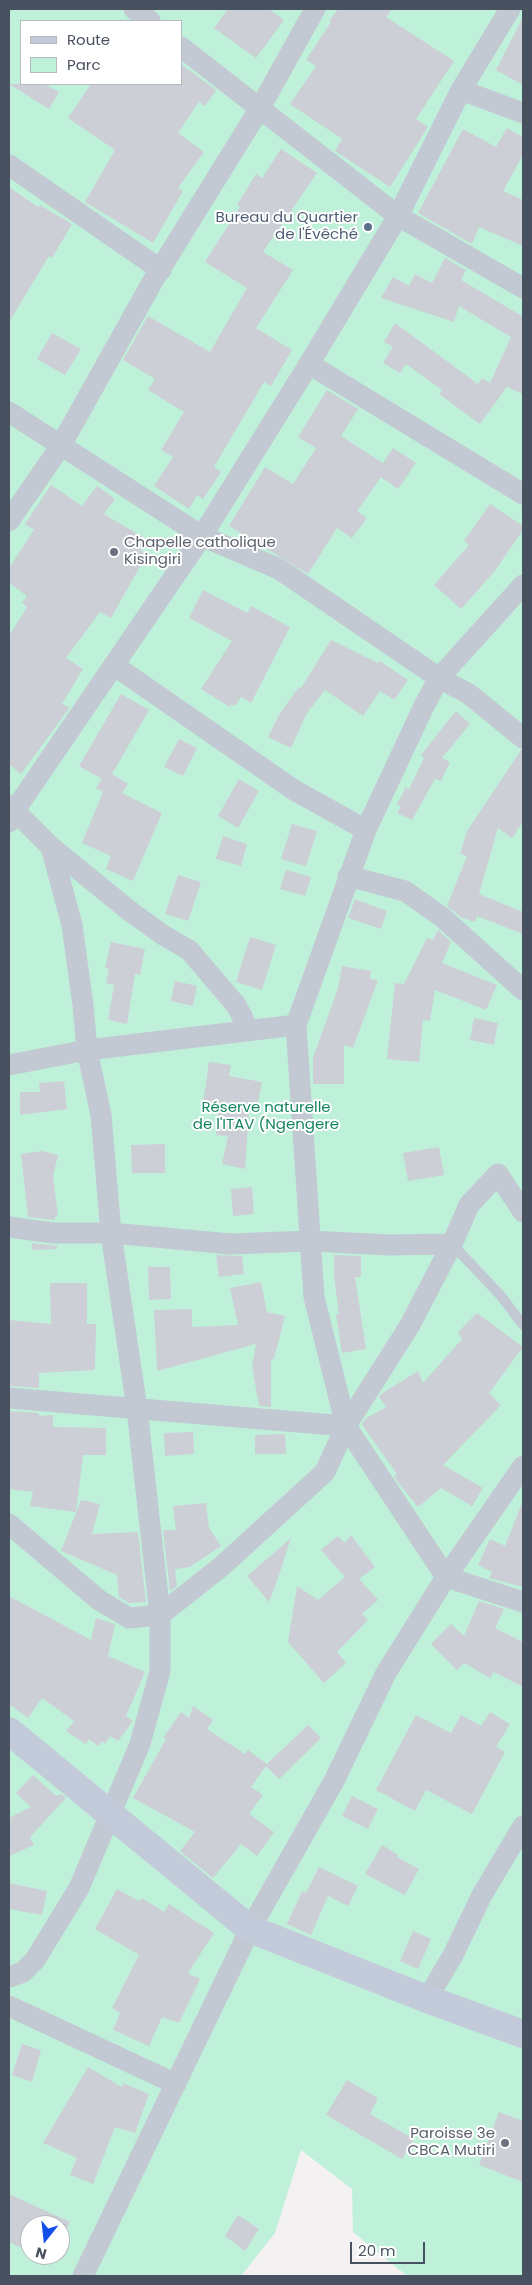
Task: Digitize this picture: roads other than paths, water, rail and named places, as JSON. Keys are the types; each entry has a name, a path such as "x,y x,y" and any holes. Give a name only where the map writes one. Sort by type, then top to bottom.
{"street":[{"path":"134,9 149,20"},
{"path":"9,521 60,447 161,270 260,108 316,9"},
{"path":"247,1030 244,1018 236,1005 189,950 163,935 131,912 50,847 11,812 115,666 202,536 309,364 398,216 461,90 510,9"},
{"path":"182,48 398,216 523,288"},
{"path":"461,90 523,113"},
{"path":"9,165 161,270"},
{"path":"309,364 523,494"},
{"path":"9,412 60,447 202,536 279,569 440,678 469,694 523,738"},
{"path":"523,585 440,678 423,708 366,830 296,1025 314,1297 346,1426 446,1577 523,1602"},
{"path":"115,666 294,790 366,830"},
{"path":"9,1977 23,1972 35,1960 60,1924 79,1888 140,1744 160,1671 160,1615 137,1409 112,1233 101,1115 87,1050 84,1005 72,925 50,847"},
{"path":"348,876 406,892 442,916 523,990"},
{"path":"9,1065 87,1050 296,1025"},
{"path":"9,1524 99,1600 129,1618 160,1615 222,1566 324,1472 346,1426 410,1325 452,1244 469,1205 498,1174 523,1212"},
{"path":"9,1228 53,1233 112,1233 230,1244 310,1241 389,1245 452,1244"},
{"path":"9,1398 346,1426"},
{"path":"83,2276 250,1929 334,1781 386,1673 446,1577 523,1466"},
{"path":"9,1731 250,1929 427,1999 523,2034"},
{"path":"427,1999 453,1955 482,1895 523,1826"},
{"path":"11,2011 176,2084"}],"lane":[{"path":"452,1244 501,1296 523,1325"}],"place":[{"name":"Bureau du Quartier de l'Évêché","path":"368,227"},
{"name":"Chapelle catholique Kisingiri","path":"114,552"},
{"name":"Paroisse 3e CBCA Mutiri","path":"505,2143"}],"park label":[{"name":"Réserve naturelle de l'ITAV (Ngengere","path":"266,1116"}]}
